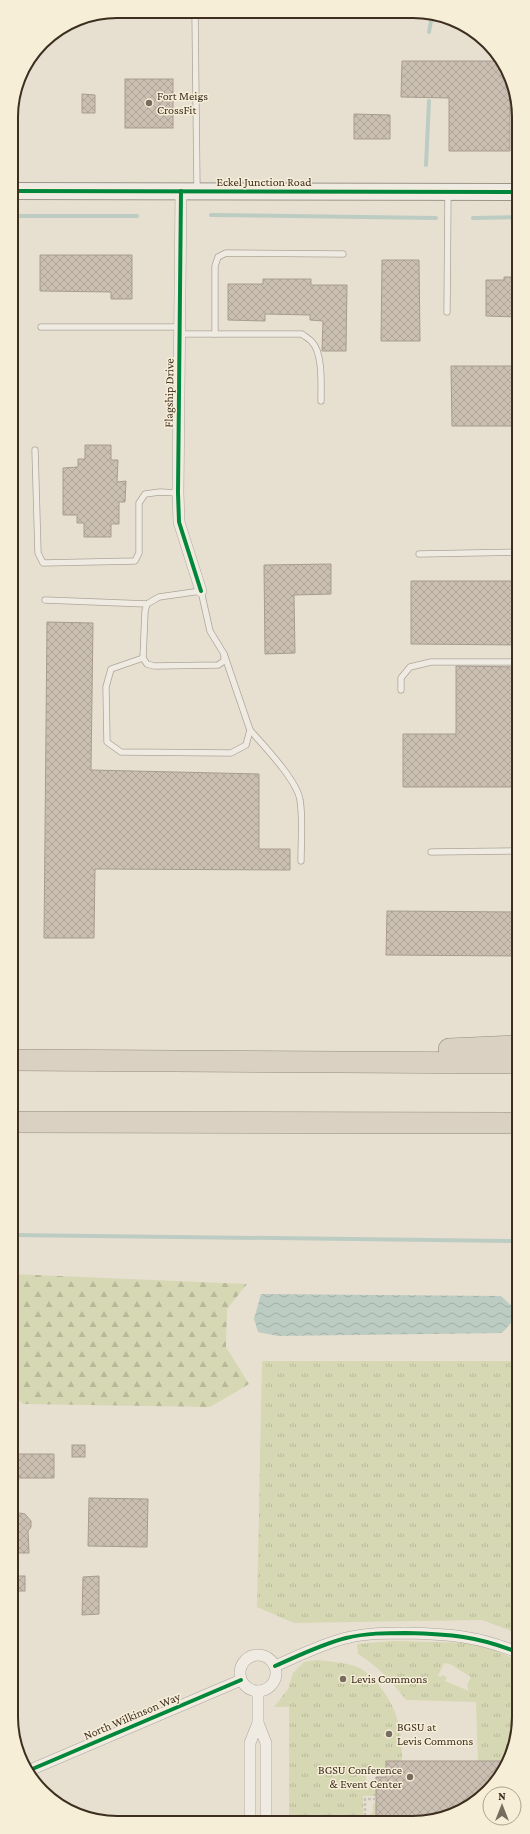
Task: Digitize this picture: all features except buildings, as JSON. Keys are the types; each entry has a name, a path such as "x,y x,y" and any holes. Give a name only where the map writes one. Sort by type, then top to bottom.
{"highway":[{"path":"151,1061 512,1046"},
{"path":"18,1060 512,1063"},
{"path":"18,1122 512,1123"}],"street":[{"name":"Eckel Junction Road","path":"18,191 512,192"},
{"name":"Flagship Drive","path":"181,191 179,522 201,591"},
{"path":"275,1666 326,1644 366,1634 450,1634 472,1637 496,1643 512,1650"},
{"path":"260,1654 270,1658 275,1666 277,1673 272,1684 264,1690 258,1691 248,1688 241,1680 241,1666 243,1662 251,1656 260,1654"},
{"name":"North Wilkinson Way","path":"33,1769 241,1680"},
{"path":"258,1691 258,1723 266,1743 266,1816"},
{"path":"250,1816 250,1743 258,1723"}],"lane":[{"path":"195,18 197,191"},
{"path":"447,312 448,192"},
{"path":"214,334 215,266 218,256 226,253 343,254"},
{"path":"41,327 180,330 214,334 302,334 313,342 318,355 321,402"},
{"path":"35,450 38,553 43,563 135,561 139,553 139,503 145,494 160,492 178,493"},
{"path":"419,554 512,552"},
{"path":"46,600 147,604 159,597 201,591 210,631 224,654 250,730 274,757 289,778 300,799 301,861"},
{"path":"147,604 145,611 143,658 147,664 154,666 218,665 224,661 224,654"},
{"path":"143,658 111,669 106,687 107,742 121,752 231,753 246,745 250,730"},
{"path":"402,690 401,678 410,666 431,662 512,662"},
{"path":"431,852 512,851"}],"path":[{"path":"365,1816 365,1799 376,1799"}],"green space":[{"path":"18,1274 247,1284 227,1309 226,1347 249,1384 210,1407 23,1404 18,1399"},
{"path":"262,1361 512,1361 512,1631 482,1620 294,1623 257,1607"},
{"path":"393,1641 469,1643 494,1650 512,1658 512,1724 509,1743 502,1761 478,1761 476,1702 406,1700 384,1675 358,1654 357,1644","holes":["444,1663 450,1664 471,1677 467,1685 469,1691 445,1681 447,1677 442,1675 441,1677 438,1676"]},
{"path":"318,1660 338,1662 360,1668 376,1682 389,1700 394,1710 400,1729 402,1761 386,1769 366,1773 367,1786 376,1786 376,1796 363,1796 363,1816 289,1816 289,1707 274,1707 288,1689 293,1673 304,1662"},
{"path":"376,1803 376,1816 368,1816 373,1812 373,1804"}],"water":[{"path":"261,1294 501,1296 512,1306 512,1322 502,1333 278,1336 258,1332 254,1319"}],"waterway":[{"path":"429,32 432,20"},
{"path":"426,165 429,101"},
{"path":"211,215 436,218"},
{"path":"18,216 137,216"},
{"path":"473,218 512,217"},
{"path":"18,1235 512,1241"}],"cycle path":[{"path":"18,191 512,192"},
{"path":"181,191 179,522 201,591"},
{"path":"275,1666 310,1650 361,1635 398,1633 450,1635 477,1639 512,1650"},
{"path":"33,1769 241,1680"}],"place":[{"name":"Fort Meigs CrossFit","path":"149,103"},
{"name":"Levis Commons","path":"343,1679"},
{"name":"BGSU at Levis Commons","path":"389,1734"},
{"name":"BGSU Conference & Event Center","path":"410,1777"}]}
